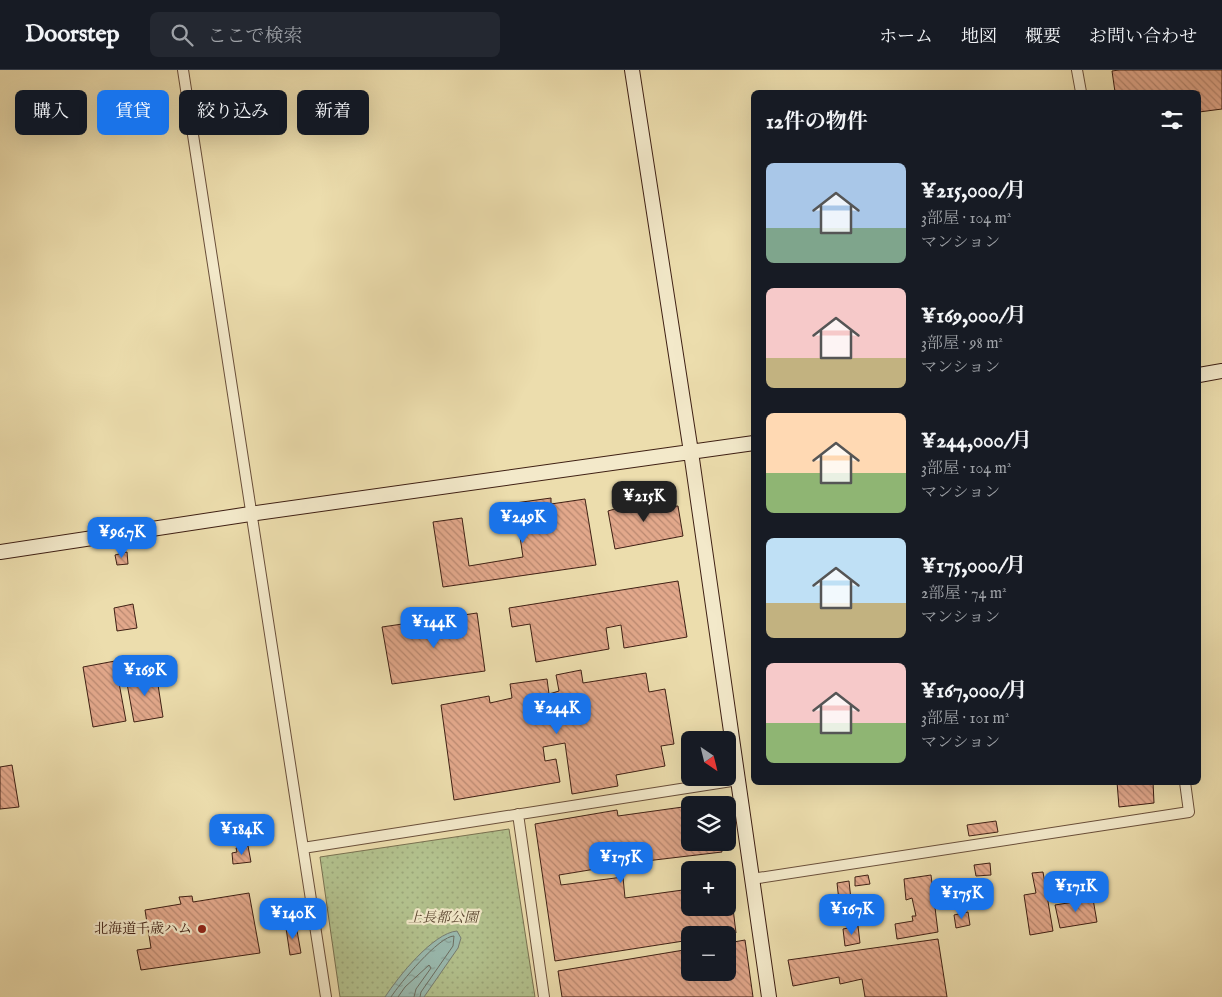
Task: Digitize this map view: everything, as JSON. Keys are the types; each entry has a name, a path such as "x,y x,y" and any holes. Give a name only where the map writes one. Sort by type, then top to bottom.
{"street":[{"path":"183,70 326,997"},
{"path":"632,70 691,452 769,997"},
{"path":"1077,70 1081,90"},
{"path":"1201,375 1222,371"},
{"path":"0,552 250,514 751,443"},
{"path":"303,848 738,780"},
{"path":"752,879 1189,812 1185,785"},
{"path":"518,814 544,997"}],"green space":[{"name":"上長都公園","path":"509,829 535,997 340,997 320,857"}],"water":[{"path":"457,931 461,938 458,948 424,997 385,997 407,968 427,947 437,939"}],"building":[{"path":"1222,70 1222,109 1201,112 1201,90 1115,90 1112,71"},
{"path":"551,498 551,504 585,499 596,565 443,587 433,522 462,518 469,566 523,557 515,503"},
{"path":"662,500 667,507 678,506 683,536 615,549 608,511 618,508 621,504"},
{"path":"127,552 128,564 117,565 115,555"},
{"path":"678,581 687,637 624,648 621,625 606,628 609,649 536,662 530,624 512,627 509,608"},
{"path":"133,604 137,628 117,631 114,608"},
{"path":"477,613 485,671 392,684 382,627"},
{"path":"115,661 126,721 93,727 83,667"},
{"path":"581,670 583,683 646,673 649,692 665,689 674,744 661,746 665,766 616,775 618,786 572,794 565,743 543,747 545,761 556,759 560,782 454,800 441,705 489,696 490,703 512,698 510,684 547,679 549,694 559,691 556,675"},
{"path":"156,672 163,717 134,722 126,678"},
{"path":"12,765 19,807 0,809 0,767"},
{"path":"1117,785 1153,785 1154,803 1119,807"},
{"path":"681,807 681,851 722,852 646,861 635,850 623,853 626,864 559,875 561,885 623,877 625,898 681,890 681,916 734,916 735,926 681,926 681,941 555,961 535,824 617,810 618,816"},
{"path":"996,821 998,832 969,836 967,825"},
{"path":"248,846 251,862 233,864 232,853 237,852 236,848"},
{"path":"990,863 991,875 976,876 974,865"},
{"path":"1043,872 1053,931 1030,935 1024,895 1036,893 1032,873"},
{"path":"868,875 870,884 855,886 855,877"},
{"path":"931,875 938,932 897,939 895,924 913,921 912,916 916,916 912,898 906,900 904,879"},
{"path":"849,881 851,900 839,901 837,883"},
{"name":"北海道千歳ハム","path":"249,893 260,953 141,970 137,950 151,948 145,910 181,904 179,897 192,896 193,902"},
{"path":"1093,899 1097,922 1060,928 1055,905"},
{"path":"968,912 970,925 956,928 954,915"},
{"path":"296,925 301,953 290,955 286,928"},
{"path":"858,926 860,943 845,946 843,929"},
{"path":"938,939 947,997 865,997 862,979 840,984 839,977 793,986 788,960"},
{"path":"745,940 753,997 562,997 558,971 681,950 681,981 736,981 736,942"}],"place":[{"name":"北海道千歳ハム","path":"202,929"}]}
